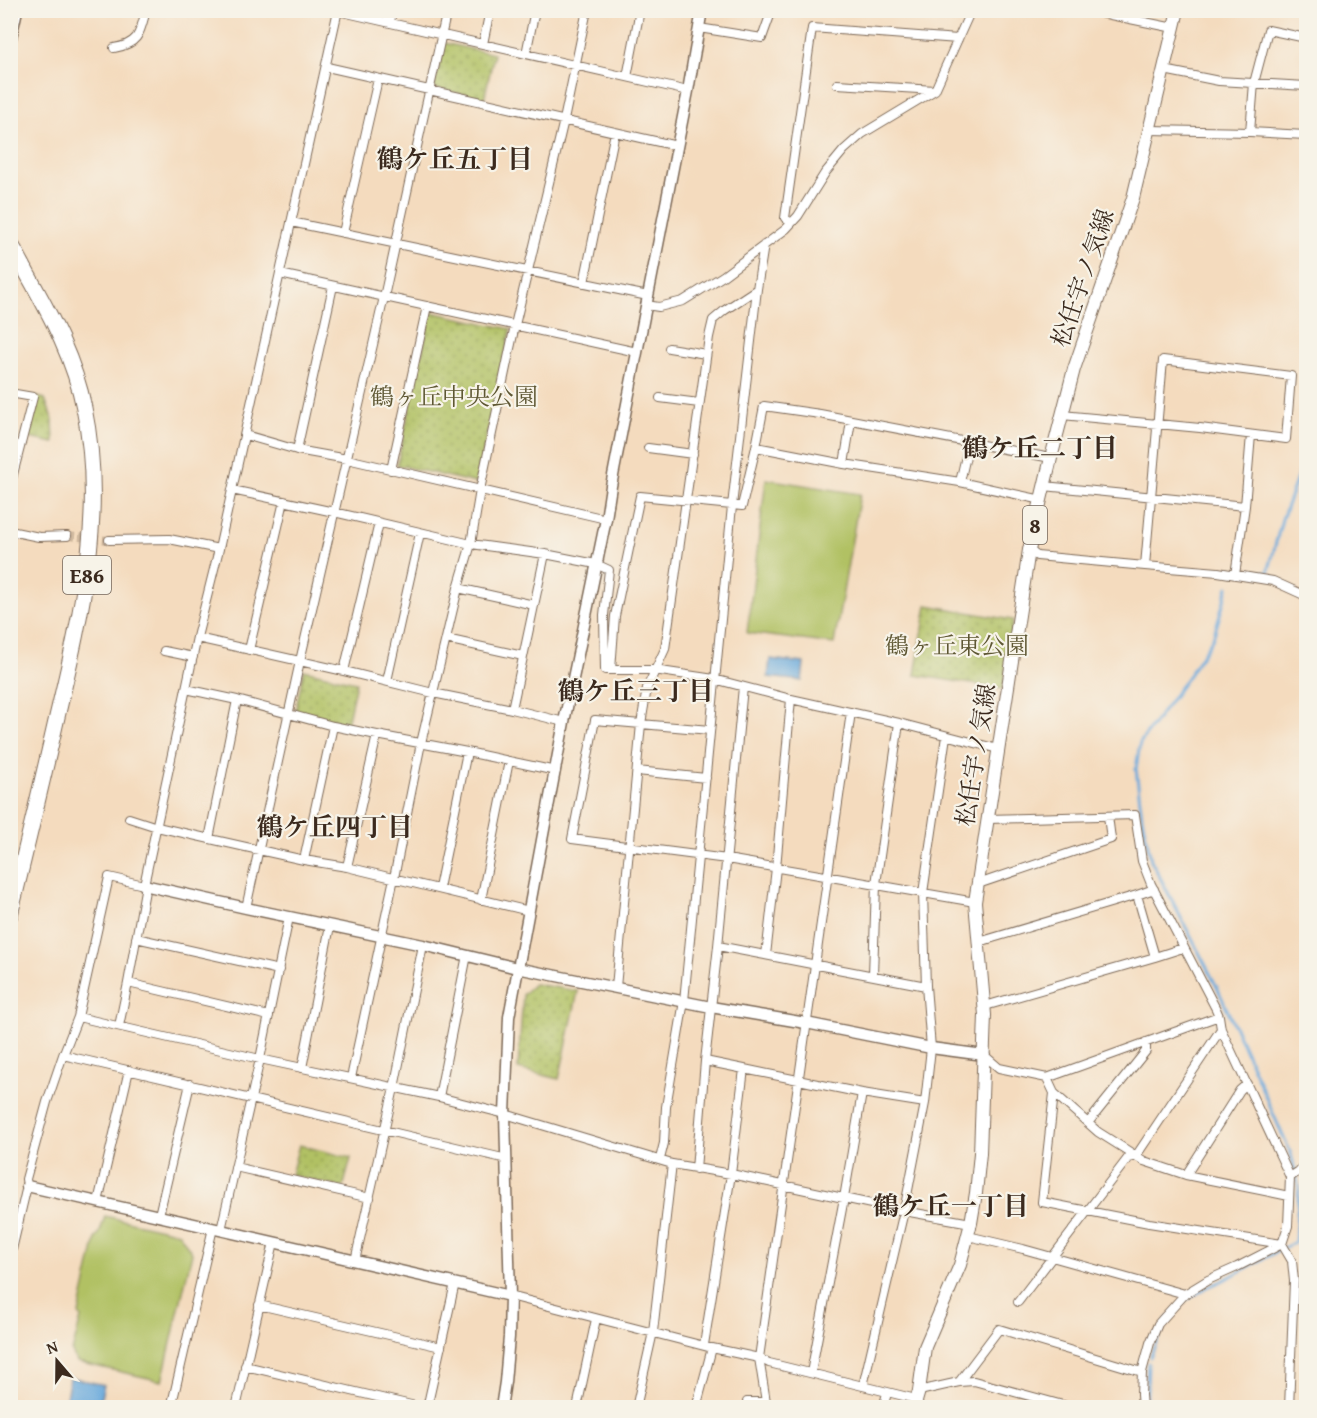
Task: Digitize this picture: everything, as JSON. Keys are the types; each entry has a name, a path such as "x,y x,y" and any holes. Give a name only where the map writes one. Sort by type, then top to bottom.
{"highway":[{"name":"E86","path":"10,243 55,326 74,372 84,406 90,441 93,499 92,539 84,596 10,915"}],"main road":[{"name":"松任宇ノ気線","path":"916,1399 925,1347 960,1265 971,1223 980,1153 985,1006 975,902 1029,550 1074,369 1133,198 1178,10"}],"street":[{"path":"10,42 17,10"},
{"path":"114,48 134,41 140,33 146,10"},
{"path":"390,23 392,10"},
{"path":"246,908 447,10"},
{"path":"483,44 490,10"},
{"path":"526,54 536,10"},
{"path":"351,1078 421,743 458,588 471,544 480,490 515,326 564,120 587,10"},
{"path":"627,77 640,10"},
{"path":"501,1407 509,1337 510,1296 505,1114 509,1017 702,10"},
{"path":"699,28 762,38 772,10"},
{"path":"291,222 584,283 647,301 659,307 683,301 723,276 791,223 798,216 825,173 844,150 862,134 935,90 971,10"},
{"path":"1086,10 1107,12 1174,28"},
{"path":"119,1026 145,885 197,638 245,435 338,11 688,91"},
{"path":"791,223 785,218 812,28 958,39"},
{"path":"1250,132 1254,83 1268,30 1306,38"},
{"path":"327,67 677,146"},
{"path":"1164,70 1219,81 1306,86"},
{"path":"343,233 378,79"},
{"path":"837,84 935,90"},
{"path":"1150,130 1306,135"},
{"path":"584,283 615,132"},
{"path":"660,1159 664,1143 666,1107 684,1001 732,506 764,245"},
{"path":"280,274 637,352"},
{"path":"297,450 333,286"},
{"path":"616,987 646,688 665,649 706,354 713,321 725,310 757,289"},
{"path":"391,470 427,306"},
{"path":"669,348 706,354"},
{"path":"1062,415 1156,424 1286,439 1291,376 1163,360 1156,424 1145,566"},
{"path":"10,393 33,397 10,486"},
{"path":"660,398 699,403"},
{"path":"611,670 615,616 640,496 742,506 764,406 1051,458"},
{"path":"844,464 851,421"},
{"path":"245,435 297,450 347,459 606,519"},
{"path":"1235,574 1245,506 1251,435"},
{"path":"960,482 969,443"},
{"path":"756,447 844,464 960,482 1042,500"},
{"path":"648,448 693,454"},
{"path":"1044,486 1245,506"},
{"path":"232,489 471,544 545,554 596,564 609,570 604,615 605,670 654,670 714,679 998,749"},
{"path":"249,650 284,501"},
{"path":"344,671 379,523"},
{"path":"10,531 39,537 67,536"},
{"path":"387,681 420,533"},
{"path":"109,540 169,539 219,549"},
{"path":"1029,550 1037,556 1235,574 1273,581 1306,596"},
{"path":"512,709 545,554"},
{"path":"458,588 534,605"},
{"path":"197,638 564,722"},
{"path":"446,639 523,656"},
{"path":"164,651 194,657"},
{"path":"696,1168 743,687"},
{"path":"186,689 333,726 556,771"},
{"path":"766,955 791,699"},
{"path":"209,838 237,700"},
{"path":"747,1407 747,1402 767,1405 759,1358 851,712"},
{"path":"710,730 595,720 573,839 727,859 975,902"},
{"path":"873,975 876,884 899,723"},
{"path":"304,860 333,726"},
{"path":"347,867 377,735"},
{"path":"862,1386 904,1211 925,1103 932,1048 923,892 946,736"},
{"path":"439,888 467,752"},
{"path":"481,900 509,761"},
{"path":"637,771 706,777"},
{"path":"988,819 1135,815 1142,861 1154,889 1219,1016 1221,1029 1247,1084 1300,1171 1289,1196 1288,1226 1282,1244 1208,1280 1185,1294 1158,1324 1150,1343 1143,1372 1142,1407"},
{"path":"978,884 1111,839 1108,816"},
{"path":"129,818 157,827 304,860 347,867 529,911"},
{"path":"10,1258 27,1186 26,1179 47,1102 78,1017 109,877 423,945 517,968 711,1007 932,1048 984,1055 999,1068 1047,1078 1219,1016"},
{"path":"979,942 1154,889"},
{"path":"1137,895 1155,957"},
{"path":"171,1407 235,1167 289,917"},
{"path":"302,1068 330,926"},
{"path":"136,938 279,970"},
{"path":"355,1261 423,945"},
{"path":"718,946 927,986"},
{"path":"985,1006 1183,948"},
{"path":"439,1097 467,955"},
{"path":"128,984 269,1016"},
{"path":"78,1017 439,1097 505,1114 672,1164 971,1223"},
{"path":"1018,1302 1128,1158 1136,1156 1221,1029"},
{"path":"1088,1123 1146,1051 1146,1042"},
{"path":"63,1055 507,1159"},
{"path":"705,1061 862,1093 925,1103"},
{"path":"696,1407 708,1346 744,1069"},
{"path":"98,1202 129,1070"},
{"path":"1047,1078 1054,1093 1098,1132 1144,1161 1186,1175 1289,1196"},
{"path":"159,1215 190,1084"},
{"path":"1186,1175 1240,1090 1247,1084"},
{"path":"811,1373 862,1093"},
{"path":"1054,1093 1042,1202 1149,1223 1282,1244"},
{"path":"636,1407 653,1332 672,1164"},
{"path":"235,1167 370,1198"},
{"path":"27,1186 510,1296 759,1358 769,1363 886,1393 916,1399 959,1382 974,1381 1074,1407"},
{"path":"968,1236 1185,1294"},
{"path":"236,1407 274,1242"},
{"path":"1282,1244 1292,1261 1294,1281 1289,1407"},
{"path":"245,1366 426,1407 456,1283"},
{"path":"259,1305 441,1347"},
{"path":"576,1407 596,1319"},
{"path":"959,1382 999,1329 1143,1372"},
{"path":"883,1407 886,1393"}],"green space":[{"path":"444,43 494,54 484,99 434,88"},
{"name":"鶴ヶ丘中央公園","path":"431,312 511,329 476,483 397,465"},
{"path":"37,397 45,399 53,421 54,443 29,438"},
{"path":"766,479 860,494 834,644 747,633"},
{"name":"鶴ヶ丘東公園","path":"927,605 1013,620 1003,689 915,675"},
{"path":"304,670 356,682 347,724 295,713"},
{"path":"534,984 578,991 559,1079 518,1069 523,994"},
{"path":"299,1145 351,1158 343,1188 291,1175"},
{"path":"105,1216 179,1233 192,1253 162,1381 77,1362 72,1352 81,1318 79,1314 96,1238"}],"water":[{"path":"770,659 804,663 802,681 768,677"},
{"path":"70,1377 104,1385 99,1406 66,1398"}],"waterway":[{"path":"1260,572 1268,573 1282,519 1306,454"},
{"path":"1183,1302 1295,1242 1299,1188 1291,1154 1218,989 1151,860 1142,817 1136,769 1140,743 1213,638 1228,587"},
{"path":"1150,1357 1169,1317"},
{"path":"1146,1408 1148,1363"}],"tunnel":[{"path":"67,536 109,540"}],"district":[{"name":"鶴ケ丘五丁目","path":"455,159"},
{"name":"鶴ケ丘二丁目","path":"1040,448"},
{"name":"鶴ケ丘三丁目","path":"636,691"},
{"name":"鶴ケ丘四丁目","path":"335,827"},
{"name":"鶴ケ丘一丁目","path":"951,1206"}]}
